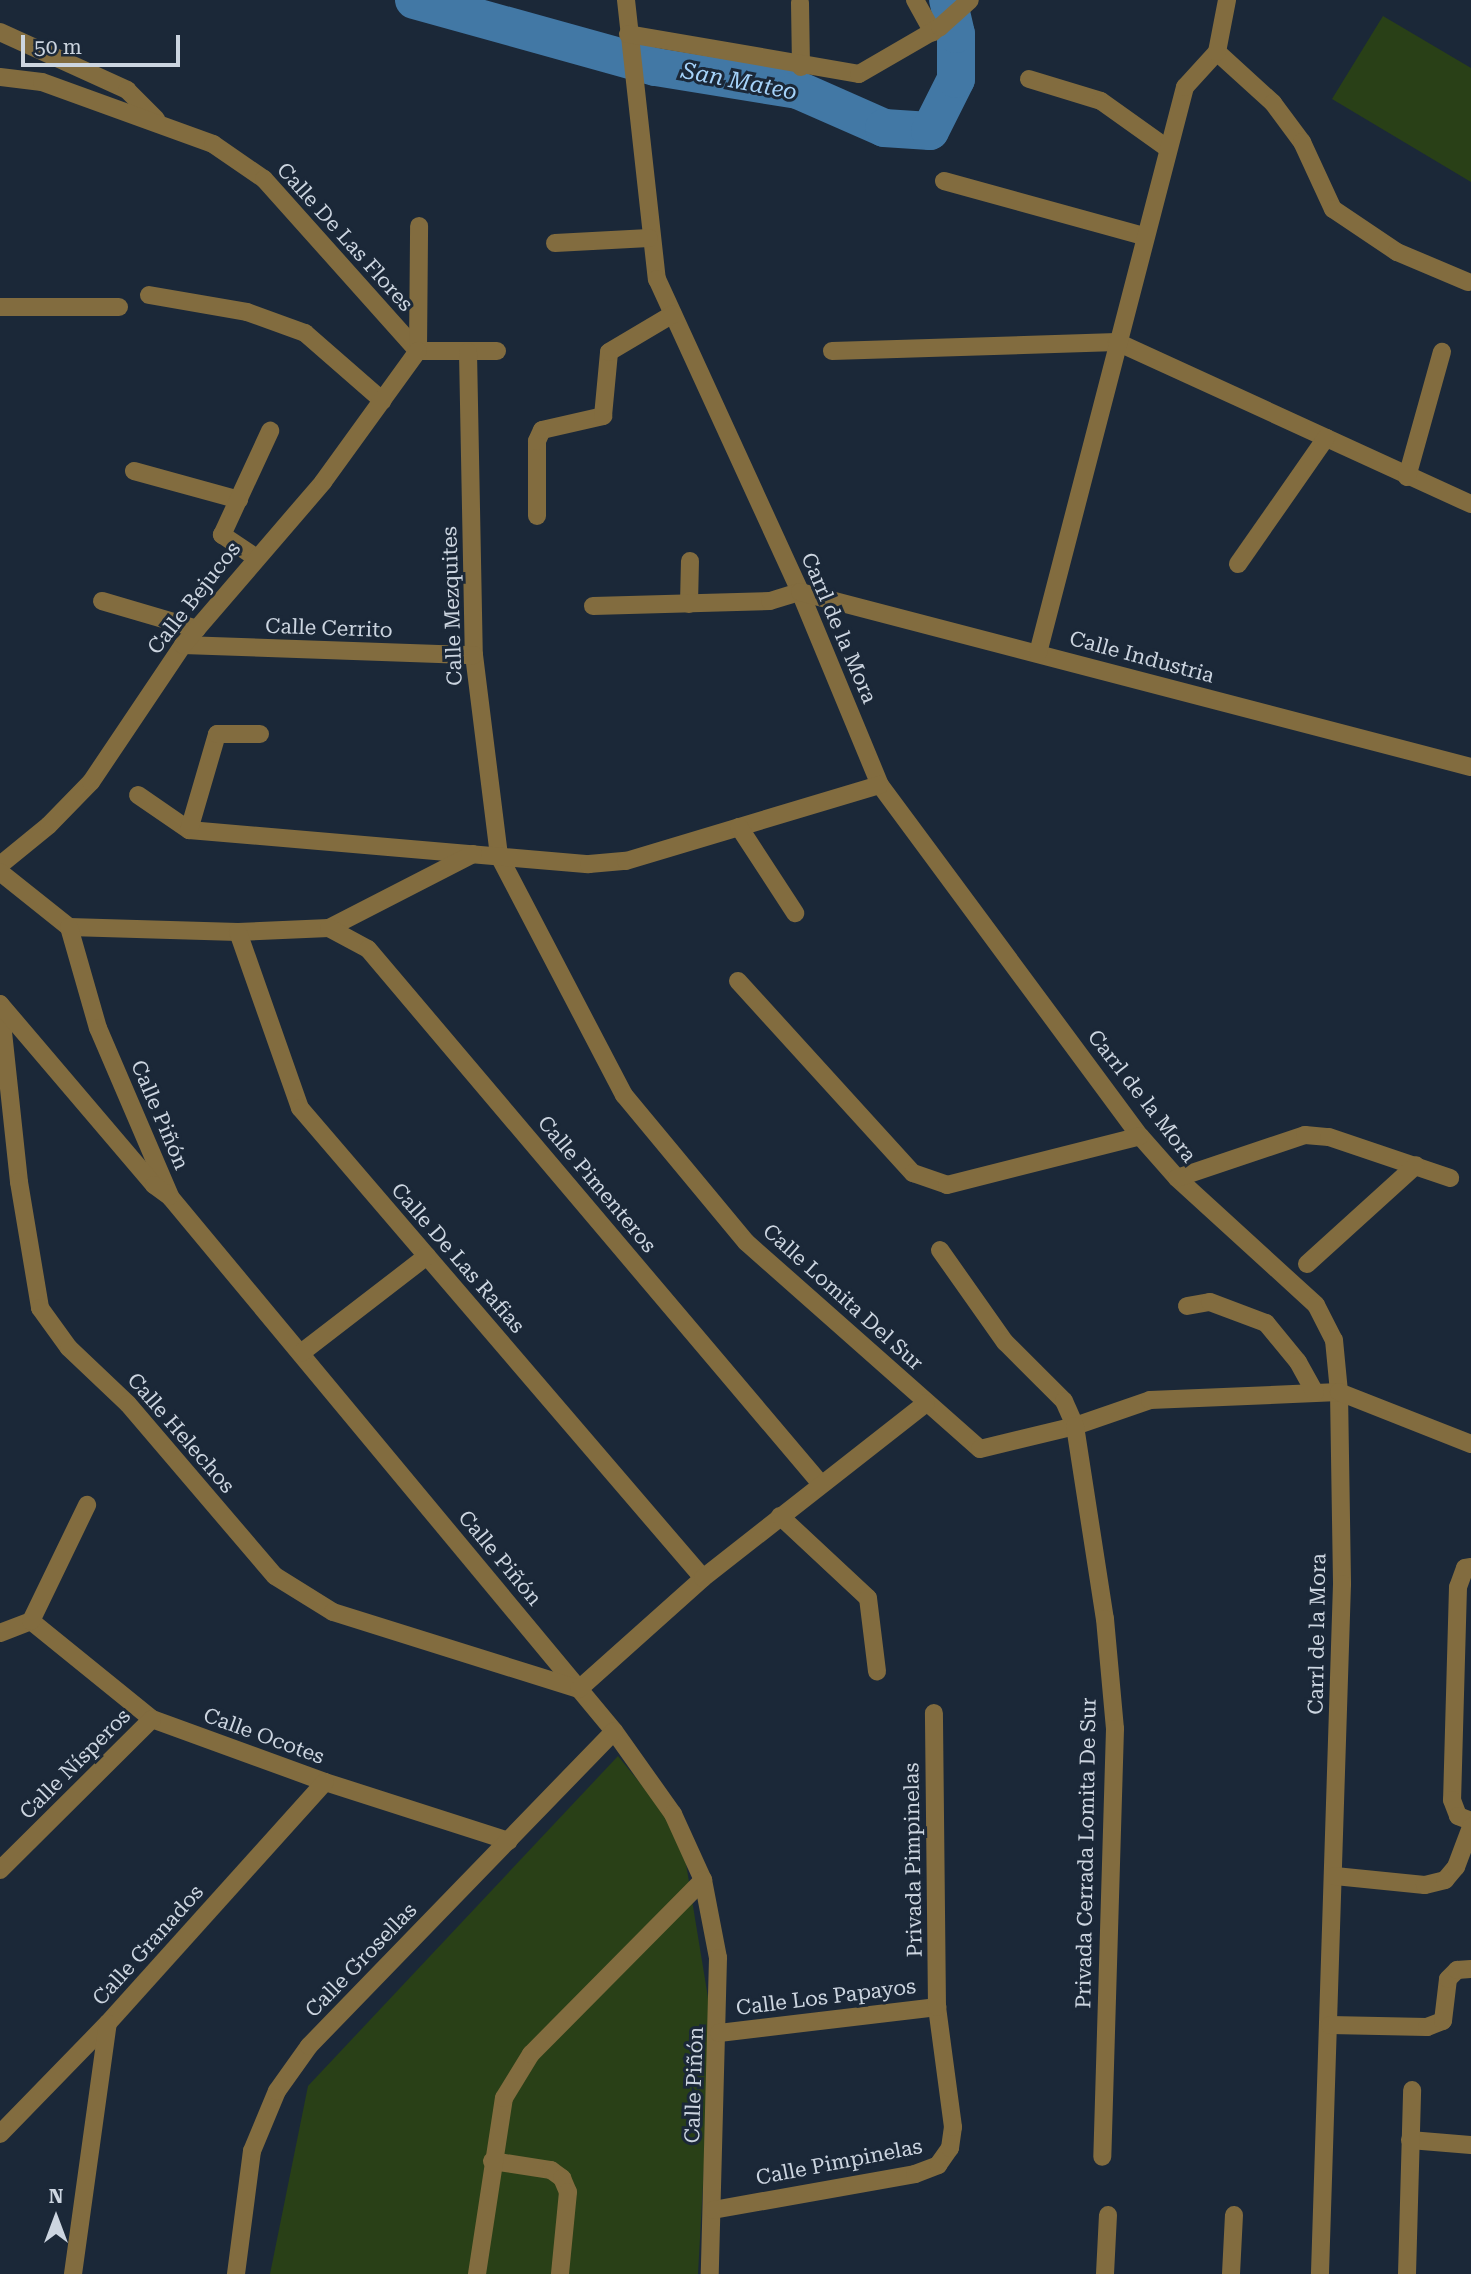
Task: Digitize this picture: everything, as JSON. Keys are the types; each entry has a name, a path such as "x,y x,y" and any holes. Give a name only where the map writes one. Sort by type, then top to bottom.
{"street":[{"name":"Carrl de la Mora","path":"626,0 649,239 657,279 800,592 880,785 1140,1136 1177,1178 1316,1305 1334,1340 1339,1392 1342,1584 1335,1876 1320,2274"},
{"path":"915,0 937,30"},
{"path":"628,41 690,41 801,66 859,74 937,30 970,0"},
{"path":"1038,653 1167,148 1185,87 1217,52 1227,0"},
{"path":"800,4 801,66"},
{"path":"0,32 127,90 158,121"},
{"path":"1217,52 1273,103 1320,177 1333,209 1396,251 1468,282"},
{"name":"Calle De Las Flores","path":"0,77 42,82 158,121 213,144 264,179 418,351"},
{"path":"1029,79 1101,101 1167,148"},
{"path":"944,181 1143,236"},
{"path":"419,226 418,351 497,351"},
{"path":"555,243 649,239"},
{"path":"149,295 247,312 305,333 383,401"},
{"path":"0,307 119,307"},
{"path":"537,516 537,442 542,430 603,416 608,352 673,314"},
{"path":"832,351 1117,342 1471,504"},
{"name":"Calle Bejucos","path":"0,865 49,825 90,782 183,645 255,557 323,482 418,351"},
{"name":"Calle Mezquites","path":"468,352 474,655 499,856"},
{"path":"1407,477 1442,352"},
{"path":"255,557 222,535 270,431"},
{"path":"1238,564 1326,438"},
{"path":"134,471 239,500"},
{"path":"689,604 690,561"},
{"path":"593,606 770,601 800,592"},
{"name":"Calle Industria","path":"800,592 1471,767"},
{"path":"102,601 197,629"},
{"name":"Calle Cerrito","path":"183,645 474,655"},
{"path":"190,830 217,734 260,734"},
{"path":"138,795 190,830 589,864 626,861 880,785"},
{"path":"738,827 795,913"},
{"path":"0,872 69,928 238,932 329,928 472,854"},
{"name":"Calle Lomita Del Sur","path":"499,856 624,1095 746,1242 980,1449 1075,1426 1150,1400 1339,1392"},
{"name":"Calle Piñón","path":"69,928 98,1028 171,1198 614,1731 673,1814 704,1880 718,1958 719,2033 710,2274"},
{"name":"Calle Pimenteros","path":"329,928 368,949 820,1483"},
{"name":"Calle De Las Rafias","path":"238,932 300,1108 703,1578"},
{"path":"738,981 913,1173 947,1185 1140,1136"},
{"path":"0,1004 154,1185 171,1198"},
{"name":"Calle Helechos","path":"0,1004 33,1275 40,1308 69,1348 128,1404 275,1576 333,1612 579,1689"},
{"path":"1177,1178 1305,1135 1329,1138 1450,1178"},
{"path":"1307,1264 1416,1165"},
{"name":"Privada Cerrada Lomita De Sur","path":"940,1250 1004,1342 1064,1401 1075,1426 1105,1619 1115,1729 1102,2157"},
{"path":"301,1353 427,1256"},
{"path":"1187,1306 1210,1302 1266,1323 1298,1362 1315,1393"},
{"path":"1339,1392 1471,1444"},
{"path":"579,1689 703,1578 926,1402"},
{"path":"0,1633 31,1621 87,1505"},
{"path":"780,1516 867,1598 877,1671"},
{"path":"1471,1567 1465,1568 1458,1587 1452,1800 1458,1816 1471,1821"},
{"name":"Calle Ocotes","path":"31,1621 152,1719 325,1782 509,1841"},
{"name":"Privada Pimpinelas","path":"934,1713 937,2007"},
{"name":"Calle Nísperos","path":"0,1870 152,1719"},
{"name":"Calle Grosellas","path":"236,2274 252,2151 277,2091 309,2046 614,1731"},
{"name":"Calle Granados","path":"0,2134 108,2024 325,1782"},
{"path":"1335,1876 1425,1885 1445,1880 1456,1867 1471,1827"},
{"path":"477,2274 492,2161 504,2098 531,2054 704,1880"},
{"path":"1330,2025 1427,2027 1443,2021 1448,1979 1457,1970 1471,1969"},
{"name":"Calle Los Papayos","path":"719,2033 937,2007"},
{"name":"Calle Pimpinelas","path":"713,2210 915,2174 938,2165 950,2148 953,2127 937,2007"},
{"path":"73,2274 108,2024"},
{"path":"1407,2274 1412,2090"},
{"path":"1410,2140 1471,2145"},
{"path":"492,2161 551,2170 562,2178 568,2192 560,2274"},
{"path":"1105,2274 1108,2215"},
{"path":"1231,2274 1234,2215"}],"green space":[{"path":"1383,16 1471,68 1471,182 1332,99"},
{"path":"618,1756 681,1833 712,2022 698,2274 270,2274 308,2086"}],"waterway":[{"name":"San Mateo","path":"414,0 656,67 798,90 884,128 930,131 956,79 956,34 948,0"}]}
